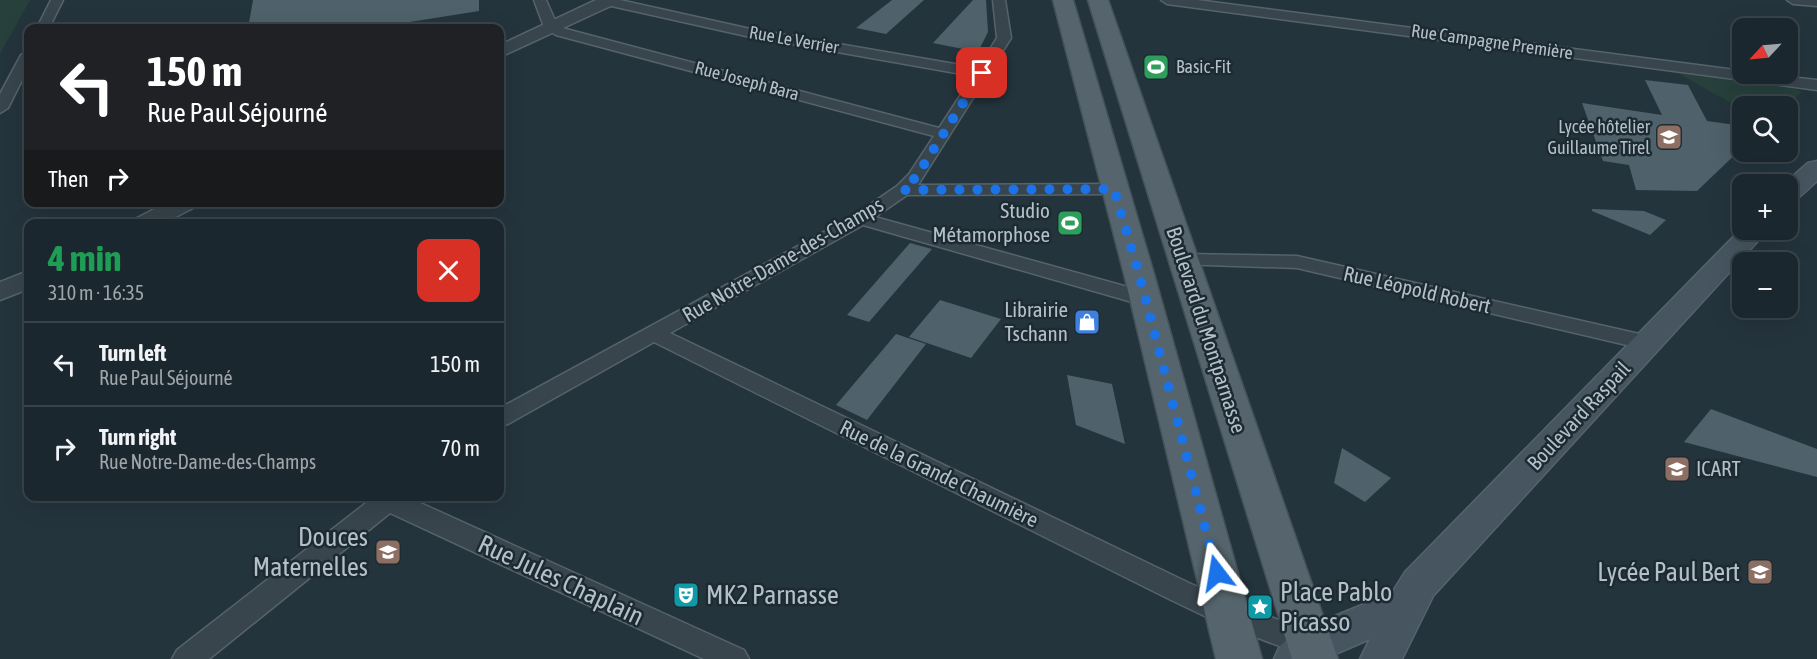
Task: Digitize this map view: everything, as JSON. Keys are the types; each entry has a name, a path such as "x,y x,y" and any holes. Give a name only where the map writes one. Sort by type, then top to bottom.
{"main road":[{"path":"1063,0 1146,299 1239,659"},
{"name":"Boulevard du Montparnasse","path":"1098,0 1184,260 1307,654"},
{"path":"1798,186 1816,171"},
{"name":"Boulevard Raspail","path":"1381,659 1406,605 1419,585 1746,240"},
{"path":"1307,654 1406,605"}],"street":[{"path":"45,24 57,0"},
{"path":"540,0 551,27"},
{"path":"504,50 608,0"},
{"name":"Rue Le Verrier","path":"608,0 746,32 982,73"},
{"name":"Rue Notre-Dame-des-Champs","path":"504,416 861,219 903,190 916,177 1004,38 999,0"},
{"name":"Rue Campagne Première","path":"1167,0 1817,85"},
{"path":"1793,0 1817,2"},
{"name":"Rue Joseph Bara","path":"551,27 943,134"},
{"path":"0,108 24,63"},
{"path":"903,190 1114,189"},
{"path":"153,219 177,207"},
{"path":"861,219 1146,299"},
{"name":"Rue Léopold Robert","path":"1184,260 1297,262 1648,343"},
{"path":"0,292 24,281"},
{"name":"Rue de la Grande Chaumière","path":"652,333 1227,613"},
{"path":"187,659 388,501"},
{"name":"Rue Jules Chaplain","path":"395,501 734,659"},
{"path":"1227,613 1307,654"}],"green space":[{"path":"0,0 30,0 0,54"},
{"path":"1678,73 1732,80 1732,84 1759,84 1796,89 1802,92 1797,96 1732,96 1732,104"}],"building":[{"path":"253,0 479,0 479,11 397,24 249,24"},
{"path":"892,0 924,0 886,34 856,28"},
{"path":"973,0 986,0 988,32 978,52 933,43"},
{"name":"Lycée hôtelier Guillaume Tirel","path":"1645,80 1688,85 1707,121 1732,124 1732,158 1697,191 1636,190 1629,165 1603,161 1582,103 1662,115"},
{"path":"1592,209 1644,211 1666,220 1650,235 1592,211"},
{"path":"910,243 932,249 869,322 847,315"},
{"path":"940,300 1001,319 971,358 909,337"},
{"path":"896,334 926,344 867,420 836,405"},
{"path":"1067,375 1112,384 1125,444 1076,425"},
{"path":"1711,409 1817,449 1817,477 1684,442"},
{"path":"1342,448 1391,478 1365,502 1334,483"}],"place":[{"name":"Basic-Fit","path":"1156,67"},
{"name":"Lycée hôtelier Guillaume Tirel","path":"1669,137"},
{"name":"Studio Métamorphose","path":"1070,223"},
{"name":"Librairie Tschann","path":"1087,322"},
{"name":"ICART","path":"1677,469"},
{"name":"Douces Maternelles","path":"388,552"},
{"name":"Lycée Paul Bert","path":"1760,572"},
{"name":"MK2 Parnasse","path":"686,595"},
{"name":"Place Pablo Picasso","path":"1260,607"}],"route":[{"path":"982,73 916,177 903,190 1114,189 1139,274 1217,573"}]}
